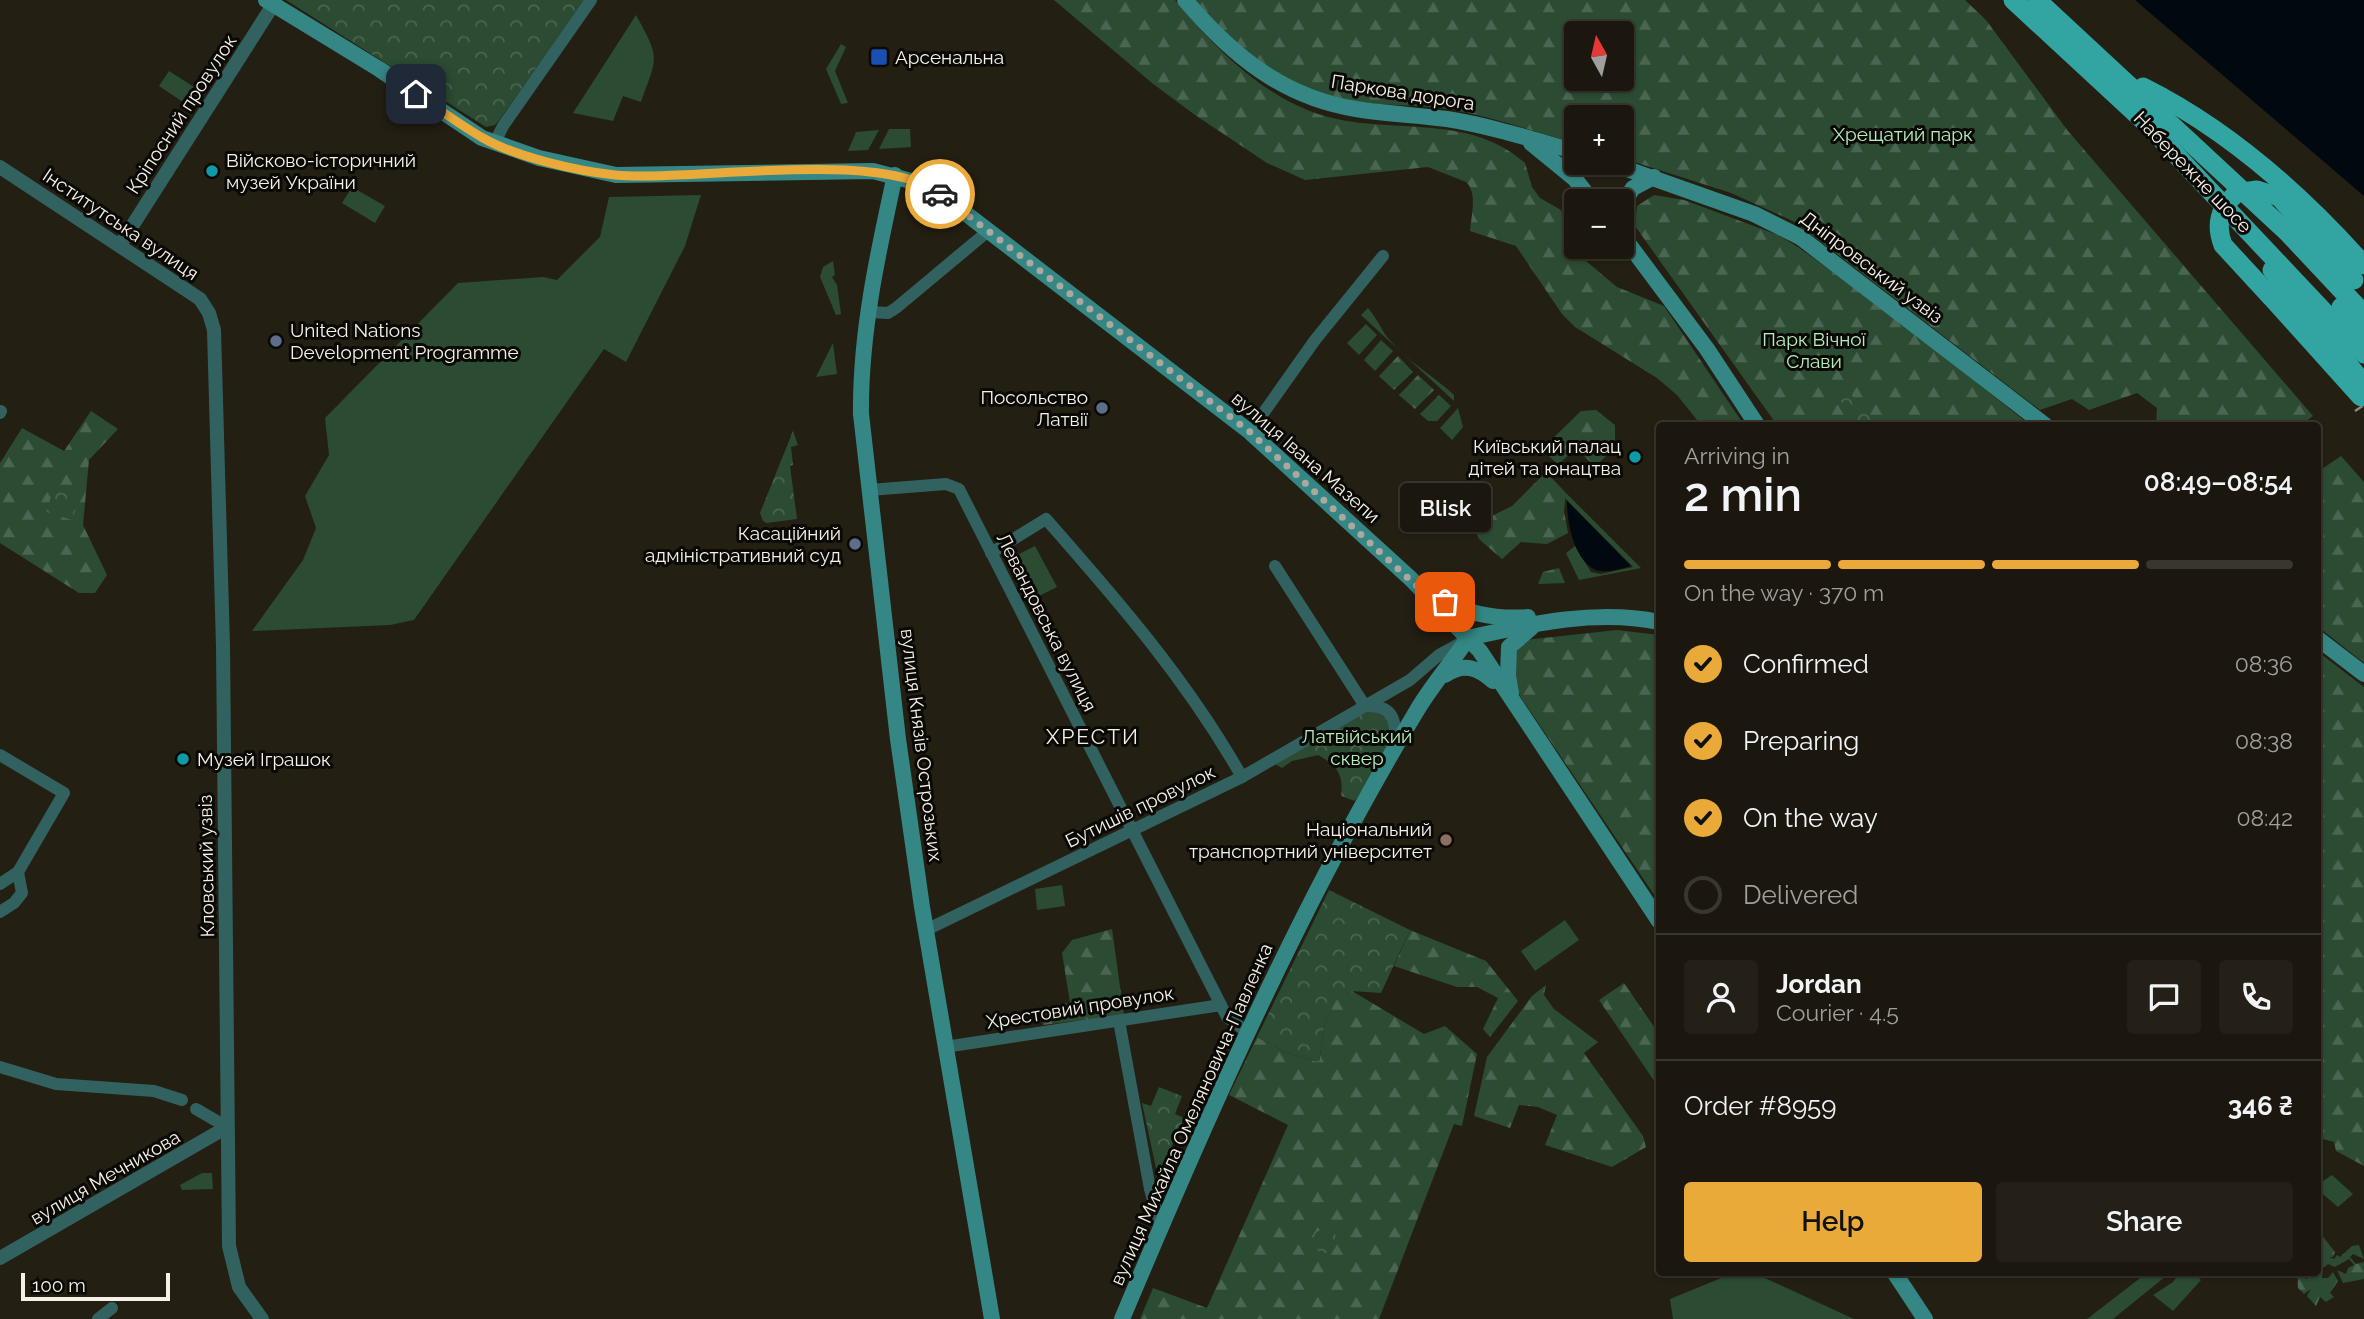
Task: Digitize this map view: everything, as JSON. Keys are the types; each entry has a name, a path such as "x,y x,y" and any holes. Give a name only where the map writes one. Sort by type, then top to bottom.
{"main road":[{"name":"Паркова дорога","path":"1185,0 1213,34 1254,70 1307,97 1357,109 1447,119 1564,149"},
{"name":"Набережне шосе","path":"2013,0 2147,124 2232,211 2364,354"},
{"name":"Набережне шосе","path":"2037,0 2253,202 2364,314"},
{"name":"вулиця Івана Мазепи","path":"270,2 494,144 616,175 848,171 895,175 930,186 1250,432 1421,590 1468,638 1656,917"},
{"path":"2121,76 2160,95 2267,169 2317,212 2361,279"},
{"path":"1523,138 1574,179 1582,189"},
{"name":"Дніпровський узвіз","path":"1634,170 1754,214 1800,237 2041,422"},
{"name":"вулиця Князів Острозьких","path":"895,175 870,312 861,391 869,490 898,739 926,930 992,1319"},
{"path":"1632,189 1654,177"},
{"path":"2361,279 2279,197 2258,190 2237,192 2222,210 2219,234 2223,245 2362,390"},
{"name":"Набережне шосе","path":"2253,202 2281,239 2364,333"},
{"path":"2232,211 2263,259 2362,390"},
{"path":"1634,250 1707,349 1755,422"},
{"path":"1421,590 1477,615 1499,619 1532,617 1565,620"},
{"path":"1468,638 1565,620 1611,616 1656,622"},
{"path":"1512,701 1507,676 1510,647 1518,637 1539,624"},
{"name":"вулиця Михайла Омеляновича-Павленка","path":"1122,1319 1247,1032 1395,749 1433,684 1468,638"},
{"path":"2321,641 2364,674"},
{"path":"1433,684 1448,672 1471,668 1480,670 1512,701"},
{"path":"1897,1276 1925,1319"}],"street":[{"path":"494,144 503,126 591,0"},
{"name":"Кріпосний провулок","path":"121,245 270,2"},
{"name":"Інститутська вулиця","path":"0,167 200,299 212,320"},
{"path":"870,312 888,313 896,308 987,232"},
{"path":"1250,432 1322,330 1383,256"},
{"name":"Кловський узвіз","path":"212,320 217,350 220,446 227,1127 225,1262 262,1319"},
{"name":"Левандовська вулиця","path":"869,490 946,484 959,489 1221,1005 1235,1026 1247,1032"},
{"path":"991,553 1046,519 1161,652 1216,731 1242,777"},
{"path":"1275,566 1365,706 1384,707 1391,712 1396,724 1395,749"},
{"name":"Бутишів провулок","path":"926,930 1242,777 1410,680 1439,654 1468,638"},
{"path":"0,755 64,793 18,872 0,884"},
{"path":"0,912 14,903 22,893 18,872"},
{"name":"Хрестовий провулок","path":"945,1047 1221,1005"},
{"path":"1119,1020 1150,1189 1161,1228"},
{"path":"0,1067 55,1084 154,1091 181,1100"},
{"path":"196,1109 227,1127"},
{"name":"вулиця Мечникова","path":"0,1258 227,1127"},
{"path":"98,1319 112,1308"}],"green space":[{"path":"286,0 584,0 500,119 495,125 486,127"},
{"path":"1054,0 1175,0 1230,59 1250,76 1296,105 1347,121 1463,133 1505,149 1525,163 1532,187 1540,198 1561,210 1564,218 1564,259 1585,259 1617,287 1664,306 1742,422 1699,422 1677,395 1657,378 1575,327 1562,314 1516,246 1470,231 1473,198 1466,182 1428,167 1305,180 1267,163 1152,83"},
{"name":"Хрещатий парк","path":"1195,0 1965,0 1986,20 2068,131 2313,416 2305,422 2156,422 2157,408 2137,393 2089,410 2072,399 2040,410 1795,222 1731,193 1634,162 1634,105 1564,105 1564,140 1454,110 1369,103 1315,91 1271,70 1251,55"},
{"path":"636,15 653,49 654,57 651,75 641,102 623,96 613,121 573,113"},
{"path":"841,44 846,47 835,71 848,103 841,104 826,69"},
{"path":"169,71 202,92 192,108 159,86"},
{"path":"889,129 910,129 911,147 879,149"},
{"path":"879,130 868,150 848,151 856,132"},
{"path":"352,187 385,206 375,223 342,203"},
{"path":"701,195 685,246 626,362 604,349 414,620 390,625 252,631 303,560 316,528 305,496 329,455 325,418 458,283 543,277 557,280 600,237 609,197"},
{"name":"Парк Вічної Слави","path":"1654,195 1684,200 1778,235 1880,306 2026,422 1775,422 1635,226 1637,206"},
{"path":"833,261 835,275 832,277 837,285 841,314 836,315 820,277 823,267"},
{"path":"1368,308 1387,337 1393,344 1361,315"},
{"path":"1366,324 1377,335 1359,355 1347,343"},
{"path":"1381,340 1393,351 1375,371 1364,360"},
{"path":"833,343 837,374 816,377"},
{"path":"1398,356 1413,372 1394,390 1379,376"},
{"path":"1405,356 1411,361 1454,395 1454,401"},
{"path":"1418,375 1434,390 1415,409 1399,395"},
{"path":"1846,392 1881,422 1857,422 1836,395"},
{"path":"1439,395 1451,406 1437,421 1428,421 1420,414"},
{"path":"1458,408 1463,427 1452,440 1440,428"},
{"path":"1596,410 1615,425 1615,447 1595,467 1576,448 1558,465 1542,449 1581,411"},
{"path":"91,411 118,429 89,460 83,525 107,575 95,593 79,593 0,543 0,463 22,428 64,451"},
{"path":"793,431 798,445 791,447 793,465 790,466 797,519 767,523 763,521 760,513"},
{"path":"2341,456 2364,482 2364,663 2321,629 2322,469"},
{"path":"1546,472 1566,493 1564,511 1568,533 1547,544 1521,542 1502,559 1479,539 1471,522 1478,503 1492,516 1512,506"},
{"path":"54,488 80,497 72,520 46,512"},
{"path":"1566,493 1641,568 1579,580 1566,553 1575,546 1591,572 1601,574 1633,567 1565,498"},
{"path":"1035,546 1057,587 1037,597 1015,556"},
{"path":"1559,568 1565,583 1538,584 1543,572"},
{"path":"1617,630 1656,635 1656,898 1520,696 1512,667 1515,655 1525,640"},
{"path":"2321,654 2364,687 2364,1166 2336,1151 2334,1142 2323,1139 2321,1141"},
{"name":"Латвійський сквер","path":"1375,711 1388,716 1395,731 1388,749 1355,801 1341,796 1338,771 1318,755 1292,761 1282,768 1275,764 1361,713"},
{"path":"1062,885 1065,906 1037,910 1035,889"},
{"path":"1329,890 1410,930 1381,993 1352,991 1336,998 1324,1027 1319,1062 1287,1053 1257,1037"},
{"path":"1565,920 1579,940 1535,971 1521,951"},
{"path":"1112,929 1124,1015 1043,1025 1041,1008 1070,1003 1062,953 1072,940"},
{"path":"1410,930 1486,961 1518,1001 1490,1037 1483,1029 1498,998 1477,987 1457,987 1394,966"},
{"path":"1624,983 1656,1030 1656,1084 1599,1000"},
{"path":"1546,985 1544,995 1554,1009 1598,1042 1584,1053 1643,1136 1646,1147 1612,1167 1545,1145 1557,1115 1538,1107 1519,1105 1510,1128 1474,1116 1487,1057 1532,996"},
{"path":"1352,991 1424,1034 1445,1026 1477,1054 1462,1126 1454,1124 1379,1319 1140,1319 1153,1288 1207,1308 1288,1125 1229,1095 1257,1037 1287,1053 1319,1062 1324,1027 1336,997"},
{"path":"1159,1087 1182,1096 1175,1114 1184,1118 1162,1169 1156,1168 1142,1103 1151,1106"},
{"path":"202,1173 212,1173 213,1189 182,1190 180,1185"},
{"path":"2332,1175 2353,1194 2338,1207 2321,1192 2321,1182"},
{"path":"1325,1229 1334,1232 1337,1241 1334,1250 1325,1253 1316,1250 1313,1241 1316,1232"},
{"path":"2321,1234 2335,1252 2333,1257 2329,1257 2334,1259 2352,1246 2359,1245 2364,1259 2353,1254 2350,1257 2356,1264 2364,1262 2364,1279 2343,1283 2337,1270 2346,1274 2348,1268 2354,1265 2349,1259 2335,1267 2328,1264 2323,1268 2322,1278 2328,1278 2333,1272 2338,1281 2330,1293 2334,1297 2326,1302 2320,1297 2316,1306 2307,1296 2311,1289 2304,1294 2298,1288 2297,1276 2305,1276 2305,1279 2321,1276"},
{"path":"1726,1276 1761,1276 1854,1319 1673,1319 1670,1299"},
{"path":"2143,1276 2166,1276 2113,1319 2087,1319"},
{"path":"2177,1276 2199,1276 2201,1280 2173,1311 2153,1295 2173,1282"}],"shaded area":[{"path":"2135,0 2364,0 2364,196"},
{"path":"1567,501 1631,566 1601,571 1585,562 1572,538"}],"railway":[{"path":"2355,411 2364,405"}],"way so far":[{"path":"940,194 1250,432 1421,590 1445,602"}],"place":[{"name":"Арсенальна","path":"879,57"},
{"name":"Війсково-історичний музей України","path":"212,171"},
{"name":"United Nations Development Programme","path":"276,341"},
{"name":"Посольство Латвії","path":"1102,408"},
{"name":"Київський палац дітей та юнацтва","path":"1635,457"},
{"name":"Касаційний адміністративний суд","path":"855,544"},
{"name":"Blisk","path":"1445,602"},
{"name":"Музей Іграшок","path":"183,759"},
{"name":"Національний транспортний університет","path":"1446,840"}],"district":[{"name":"ХРЕСТИ","path":"1093,737"}],"route":[{"path":"416,94 494,144 594,171 637,175 873,171 916,180 940,194"}]}
